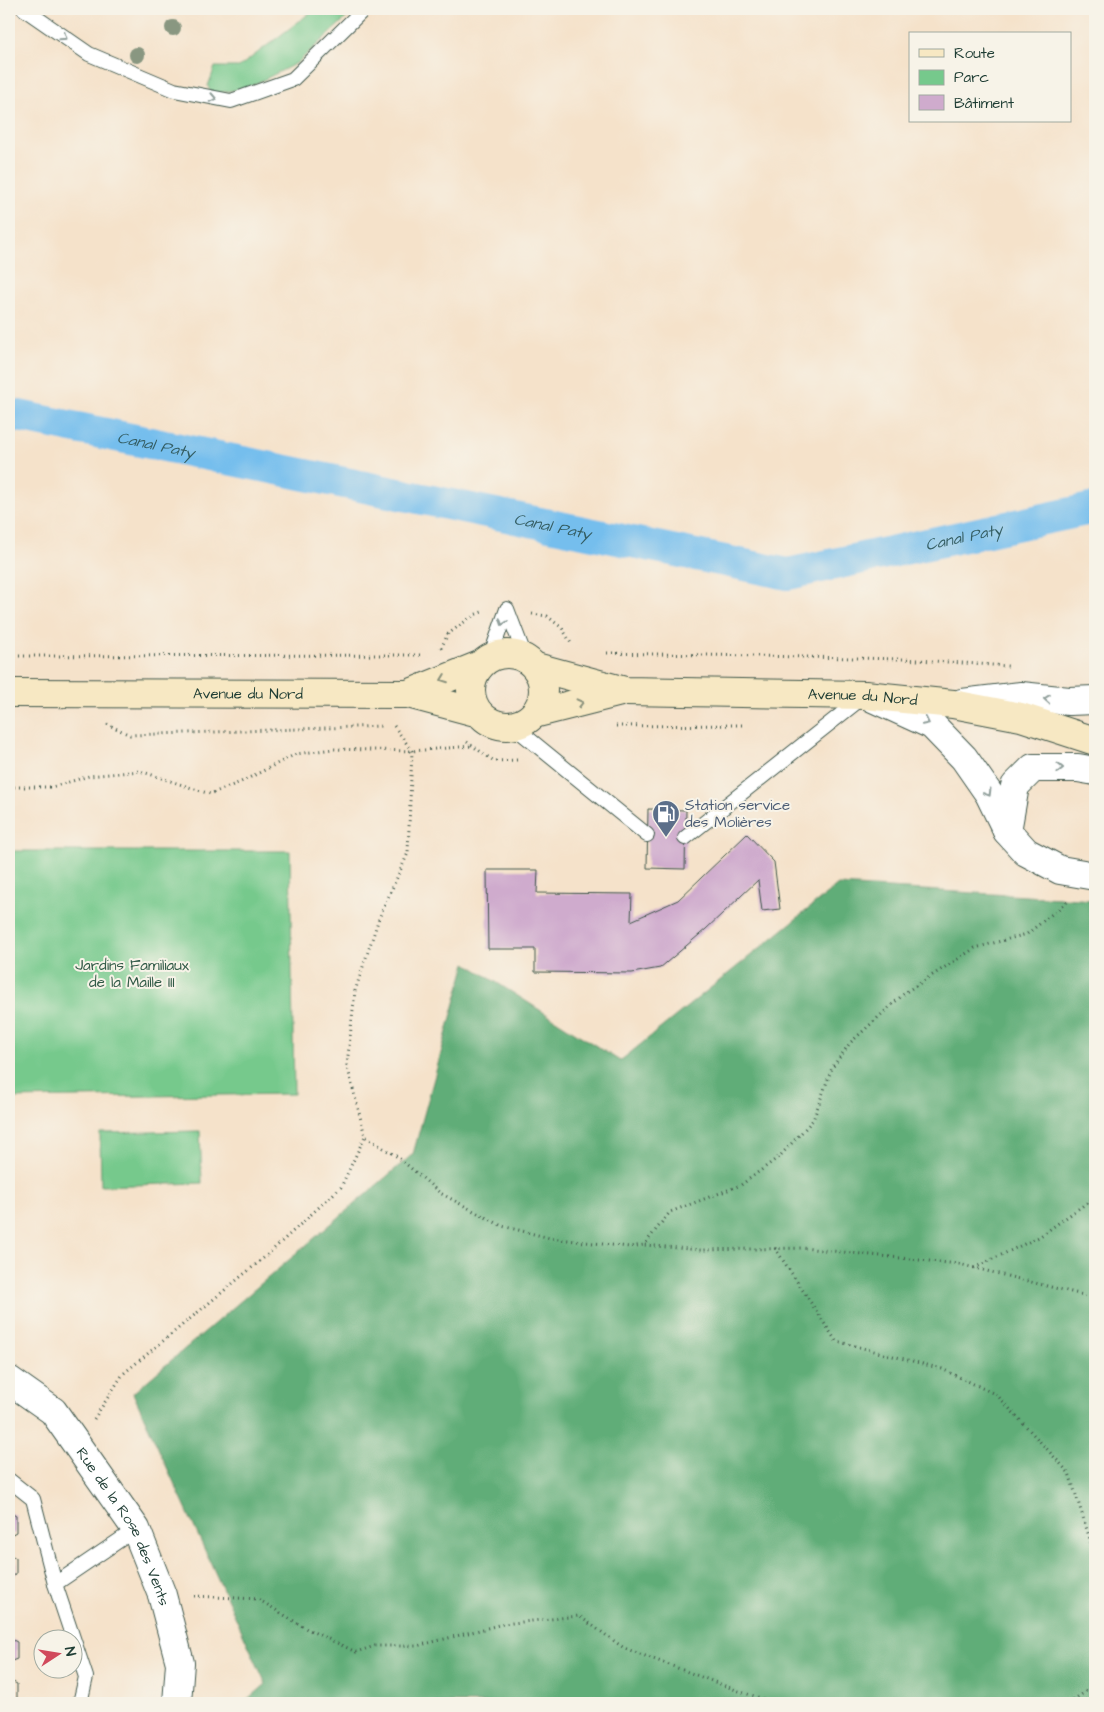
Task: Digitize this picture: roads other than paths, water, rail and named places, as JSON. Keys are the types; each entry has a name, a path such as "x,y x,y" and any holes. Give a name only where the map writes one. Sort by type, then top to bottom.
{"main road":[{"path":"502,653 515,654 531,663 542,678 544,691 541,703 524,720 501,726 489,721 479,713 471,694 472,683 475,673 485,661 502,653"},
{"name":"Avenue du Nord","path":"9,693 408,694 485,661"},
{"name":"Avenue du Nord","path":"531,663 625,691 865,695 953,704 1021,717 1095,741"},
{"name":"Avenue du Nord","path":"524,720 625,691"},
{"path":"408,694 479,713"}],"street":[{"path":"865,695 932,724 964,758 989,794 1007,831 1026,852 1060,870 1095,876"},
{"path":"953,704 1021,696 1069,701 1095,700"},
{"path":"1007,831 1015,786 1033,768 1078,768 1095,771"},
{"name":"Rue de la Rose des Vents","path":"9,1380 53,1411 136,1529 162,1595 180,1663 177,1703"}],"lane":[{"path":"24,9 89,54 174,90 231,101 293,78 364,9"},
{"path":"485,661 507,609 531,663"},
{"path":"686,838 865,695"},
{"path":"524,720 647,835"},
{"path":"9,1480 33,1499 55,1584 86,1677 80,1703"},
{"path":"55,1584 136,1529"}],"waterway":[{"name":"Canal Paty","path":"9,414 788,574 1095,508"}],"place":[{"name":"Station service des Molières","path":"666,838"}],"park label":[{"name":"Jardins Familiaux de la Maille III","path":"132,974"}]}
